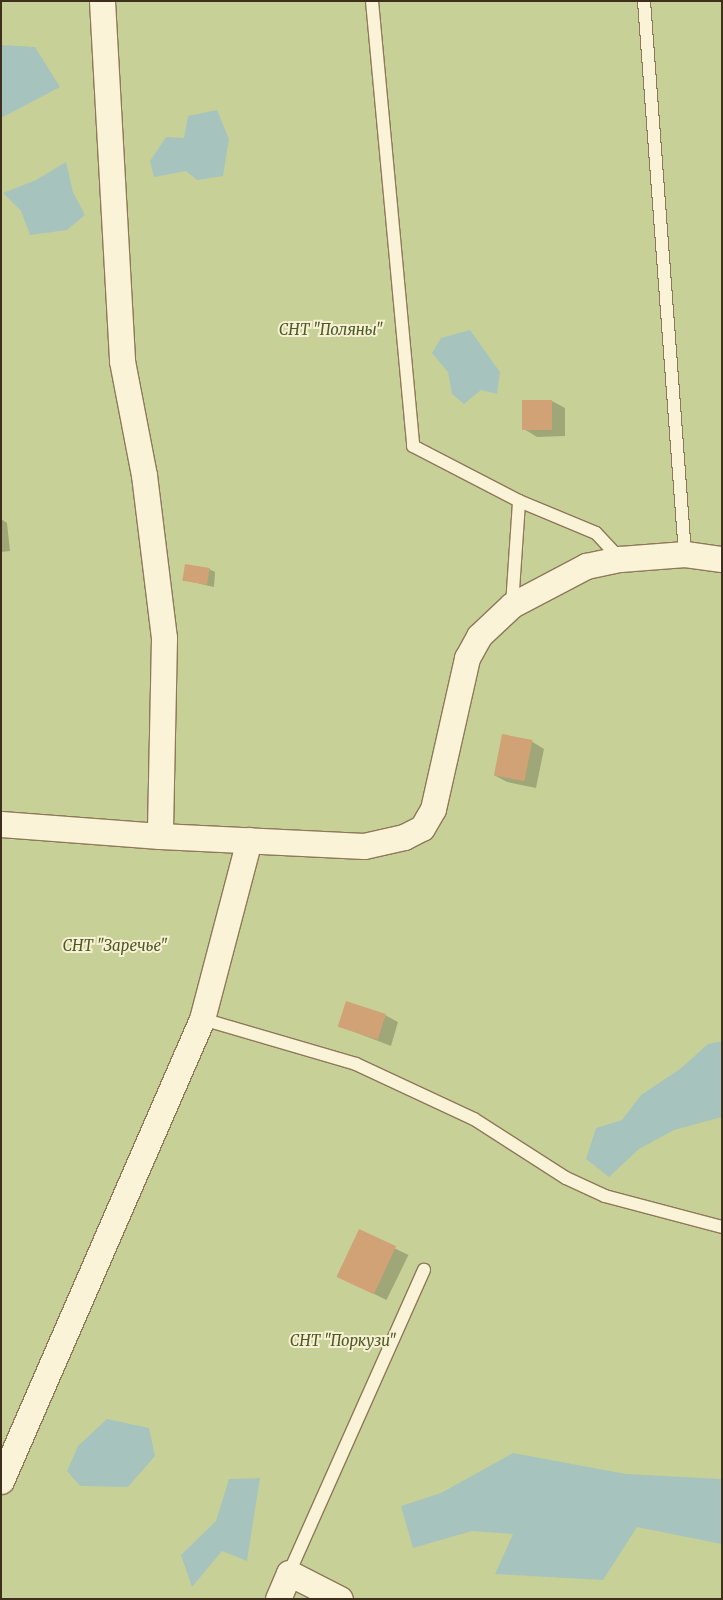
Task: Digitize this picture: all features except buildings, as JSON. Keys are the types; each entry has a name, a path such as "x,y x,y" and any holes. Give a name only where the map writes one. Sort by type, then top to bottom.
{"street":[{"path":"102,1 122,361 144,475 164,638 160,836"},
{"path":"1,824 160,836 364,846 404,837 422,828 437,795 467,658 479,636 512,605 586,566 620,559 685,554 722,559"},
{"path":"1,1481 202,1019 249,840"},
{"path":"278,1599 289,1573 340,1599"}],"lane":[{"path":"372,1 413,446 519,501 596,533 620,559"},
{"path":"644,1 685,554"},
{"path":"512,605 519,501"},
{"path":"202,1019 356,1064 474,1119 566,1178 605,1196 722,1227"},
{"path":"289,1573 424,1270"}],"green space":[{"path":"1,1 722,1 722,1599 1,1599"}],"water":[{"path":"1,45 35,47 60,87 1,118"},
{"path":"217,110 229,139 223,176 197,180 186,171 154,177 150,161 166,137 184,138 188,116"},
{"path":"66,162 73,192 85,215 67,230 30,235 21,211 3,193 36,180"},
{"path":"470,330 500,372 497,394 481,390 464,404 452,394 448,372 432,353 441,338"},
{"path":"722,1041 722,1117 674,1130 639,1149 609,1177 586,1159 596,1128 622,1120 641,1095 680,1069 708,1044"},
{"path":"107,1419 149,1428 155,1456 128,1487 80,1486 67,1471 78,1446"},
{"path":"513,1453 626,1474 722,1479 722,1544 637,1527 603,1580 495,1574 513,1534 472,1531 413,1548 401,1506 441,1493"},
{"path":"260,1478 247,1561 222,1551 192,1587 181,1555 216,1521 229,1479"}],"park label":[{"name":"СНТ \"Поляны\"","path":"331,330"},
{"name":"СНТ \"Заречье\"","path":"115,946"},
{"name":"СНТ \"Поркузи\"","path":"343,1341"}]}
